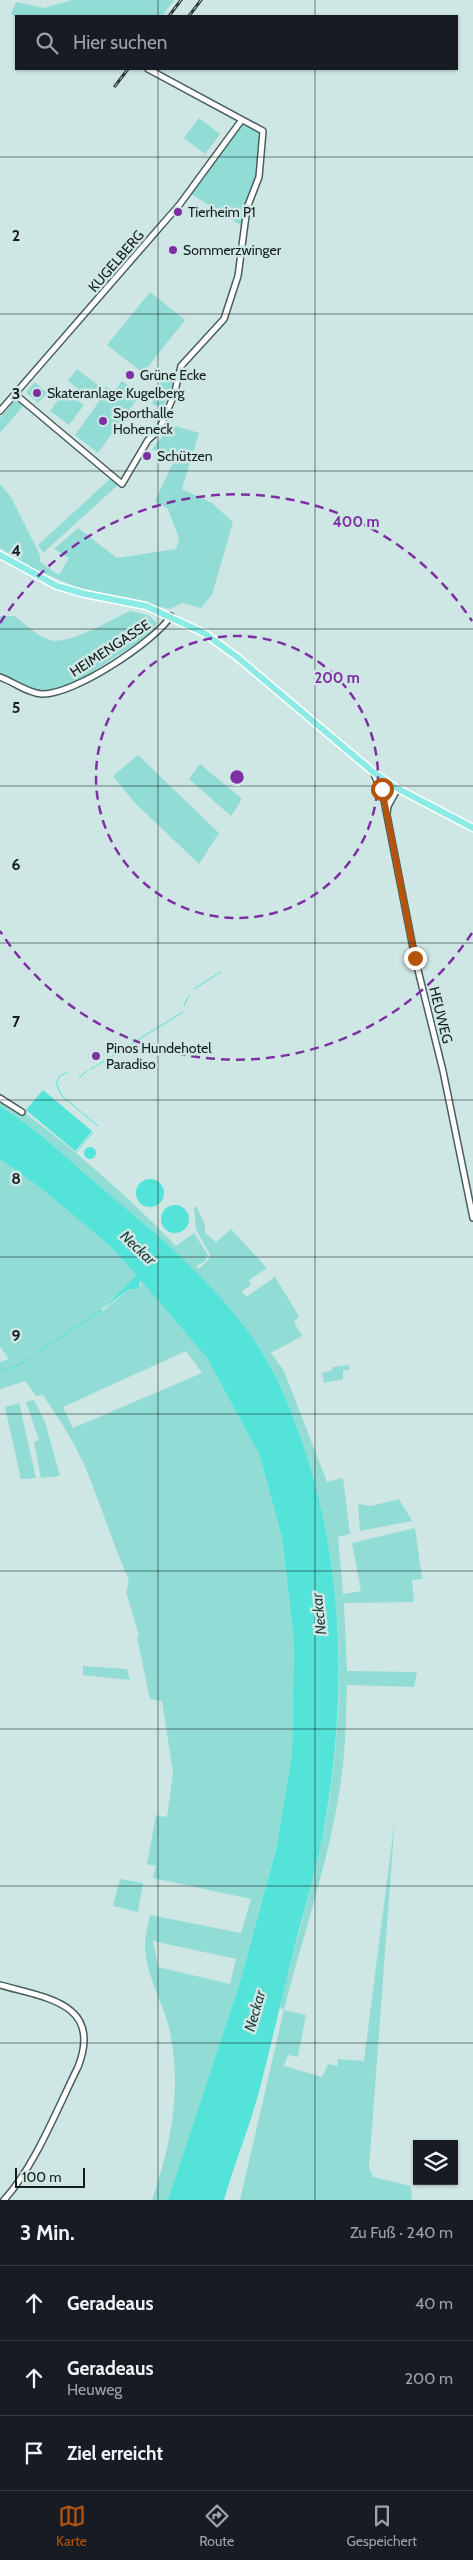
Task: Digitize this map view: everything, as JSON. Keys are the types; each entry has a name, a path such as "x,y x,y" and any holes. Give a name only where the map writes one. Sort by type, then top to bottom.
{"main road":[{"path":"0,555 57,586 85,594 146,606 171,616 217,641 372,771 398,788 473,828"}],"street":[{"path":"15,394 122,484 148,440 158,430 174,395 181,366 224,319 238,276 247,208 259,177 264,131 241,121 150,70"},
{"name":"KUGELBERG","path":"0,411 180,204 241,121"},
{"name":"HEIMENGASSE","path":"0,677 33,692 44,694 61,691 95,675 147,641 171,616"},
{"name":"HEUWEG","path":"372,771 381,786 415,958 447,1091 473,1218"},
{"path":"384,801 388,792 398,788"},
{"path":"387,817 388,806 398,788"},
{"path":"0,1098 22,1112"},
{"path":"0,1985 67,2006 79,2019 85,2038 84,2051 70,2082 17,2186 4,2200"}],"shaded area":[{"path":"72,0 174,0 163,15 15,15 15,17 11,14 16,2 44,8"},
{"path":"199,118 220,134 205,154 184,138"},
{"path":"241,125 261,132 258,168 255,182 247,200 242,226 191,194"},
{"path":"150,292 185,320 143,373 107,345"},
{"path":"77,369 100,387 91,399 68,381"},
{"path":"163,375 174,379 163,408 152,404"},
{"name":"Sporthalle Hoheneck","path":"122,381 141,394 98,453 75,435 98,403 106,386 113,392"},
{"name":"Skateranlage Kugelberg","path":"35,382 47,393 38,403 26,392"},
{"path":"65,391 84,405 69,425 50,411"},
{"path":"16,399 25,404 0,433 0,418"},
{"path":"172,425 199,433 182,489 212,503 233,522 212,595 201,608 182,603 170,609 76,587 32,568 0,548 0,484 11,497 40,555 40,562 59,575 69,558 54,549 78,528 117,558 176,549 179,539 168,509 155,501 175,459 152,449"},
{"path":"111,478 119,484 43,553 38,545"},
{"path":"130,611 148,615 157,623 150,635 75,683 51,692 31,690 9,677 0,676 0,616 14,616 40,635 50,640 58,641 78,636"},
{"path":"138,755 219,833 199,864 134,802 113,776"},
{"path":"200,764 242,799 231,816 189,779"},
{"path":"0,1095 47,1129 92,1166 176,1246 194,1233 208,1255 204,1262 196,1266 199,1269 209,1259 210,1255 196,1229 194,1208 196,1206 205,1225 205,1233 216,1242 231,1229 267,1268 249,1280 251,1285 242,1291 246,1297 275,1277 299,1316 294,1322 302,1336 271,1353 284,1371 327,1482 343,1478 350,1534 338,1537 343,1594 361,1591 352,1543 415,1528 422,1579 412,1580 414,1602 344,1603 347,1671 417,1672 414,1687 347,1685 342,1773 332,1833 284,2010 279,2006 324,1830 336,1738 339,1691 335,1597 329,1551 320,1505 308,1460 274,1372 254,1340 229,1308 183,1260 150,1230 46,1139 0,1106"},
{"path":"0,1159 42,1189 109,1245 138,1275 101,1309 103,1311 129,1289 141,1286 141,1279 207,1358 259,1454 282,1537 294,1642 292,1755 277,1844 240,1982 168,2200 152,2200 165,2158 173,2117 175,2075 170,2032 164,2010 151,1978 146,1956 145,1945 150,1915 241,1933 251,1899 153,1878 156,1866 147,1864 156,1815 167,1817 173,1772 162,1701 150,1699 137,1637 139,1636 126,1592 129,1581 82,1459 43,1395 36,1396 25,1381 0,1389 0,1362 9,1359 0,1347","holes":["186,1351 202,1373 73,1428 63,1407","153,1941 236,1959 230,1984 158,1967"]},
{"path":"349,1365 349,1370 343,1370 343,1379 324,1383 322,1373 333,1370 332,1367"},
{"path":"34,1400 45,1422 60,1476 41,1478 34,1442 39,1440 26,1402"},
{"path":"19,1403 36,1478 21,1479 5,1407"},
{"path":"399,1499 412,1521 360,1531 358,1504 371,1506"},
{"path":"83,1666 127,1669 130,1680 83,1675"},
{"path":"395,1818 369,2168 373,2177 411,2186 412,2200 240,2200 284,2010 306,2015 298,2057 288,2055 284,2066 322,2077 328,2064 337,2066 338,2059 364,2061"},
{"path":"120,1879 143,1883 138,1912 113,1906"}],"water":[{"path":"43,1090 92,1131 75,1151 26,1110"},
{"name":"Neckar","path":"0,1106 43,1137 164,1241 214,1290 244,1326 265,1357 282,1390 308,1460 320,1505 329,1550 335,1596 338,1643 336,1736 331,1782 318,1859 260,2088 224,2200 168,2200 240,1982 277,1845 292,1755 294,1642 282,1537 259,1454 207,1358 141,1280 138,1289 129,1289 101,1310 137,1275 109,1245 42,1189 0,1159"},
{"path":"92,1147 95,1148 95,1158 88,1159 85,1158 84,1151 85,1148"},
{"path":"150,1179 160,1183 164,1193 160,1203 150,1207 140,1203 136,1193 140,1183"},
{"path":"175,1205 185,1209 189,1219 185,1229 175,1233 165,1229 161,1219 165,1209"}],"waterway":[{"path":"194,989 221,972"},
{"path":"184,1006 189,995"},
{"path":"91,1069 183,1012"},
{"path":"79,1078 87,1071"},
{"path":"67,1072 60,1076 56,1083 62,1096 98,1126"},
{"path":"75,1153 93,1132"},
{"path":"38,1352 102,1310"},
{"path":"0,1371 15,1367 31,1358"}],"railway":[{"path":"170,15 181,0"},
{"path":"190,15 201,0"},
{"path":"115,86 127,70"}],"place":[{"name":"Tierheim P1","path":"178,212"},
{"name":"Sommerzwinger","path":"173,250"},
{"name":"Grüne Ecke","path":"130,375"},
{"name":"Skateranlage Kugelberg","path":"37,393"},
{"name":"Sporthalle Hoheneck","path":"103,421"},
{"name":"Schützen","path":"147,456"},
{"name":"Pinos Hundehotel Paradiso","path":"96,1056"}],"route":[{"path":"382,789 415,958"}]}
